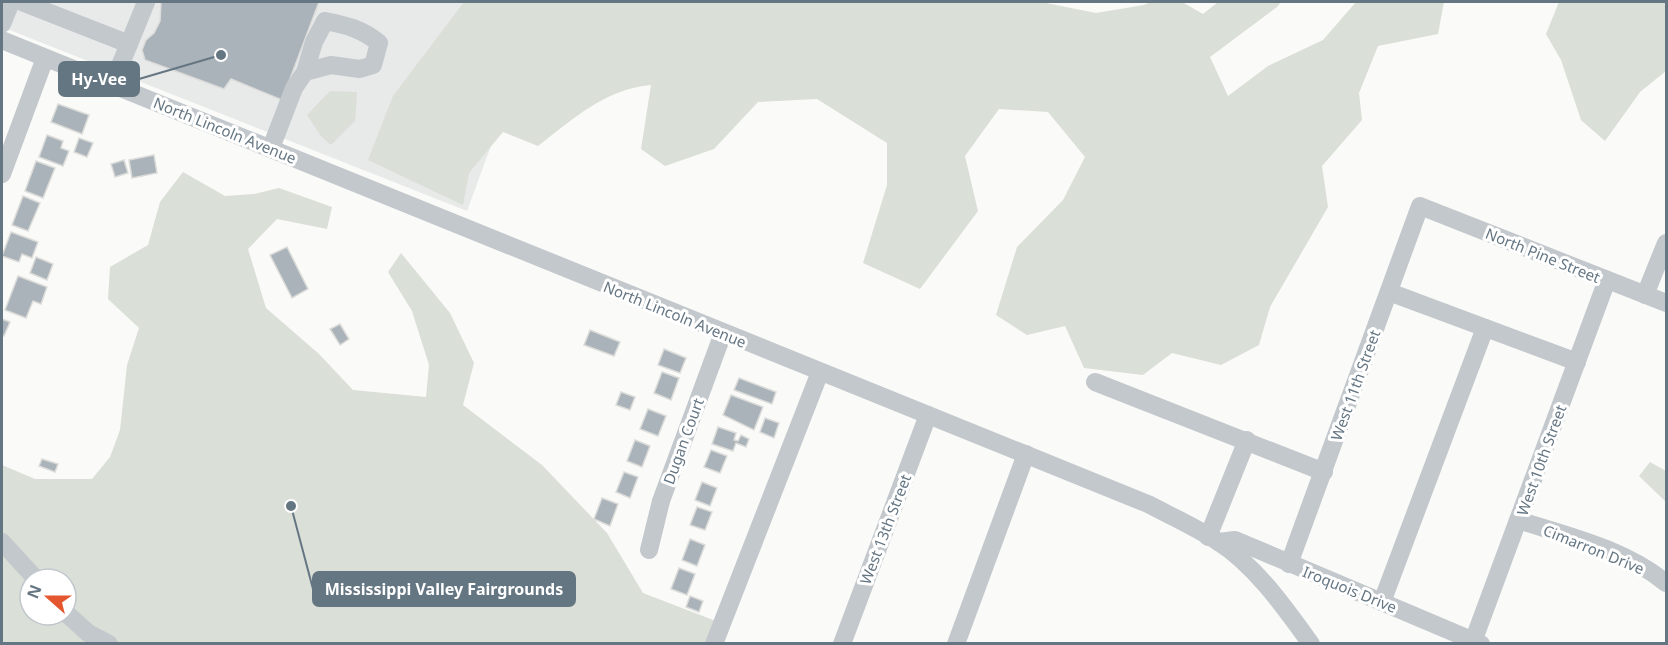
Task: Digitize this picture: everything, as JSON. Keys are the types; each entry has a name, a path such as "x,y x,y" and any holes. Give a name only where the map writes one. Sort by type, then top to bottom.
{"street":[{"path":"2,24 11,2"},
{"path":"22,2 129,44"},
{"path":"112,85 146,2"},
{"name":"North Lincoln Avenue","path":"2,40 1148,504 1213,539 1254,574 1311,644"},
{"path":"2,174 45,57"},
{"path":"271,148 294,88 305,72"},
{"name":"North Pine Street","path":"1420,206 1666,303"},
{"name":"West 11th Street","path":"1289,564 1420,206"},
{"path":"1645,295 1666,243"},
{"name":"West 10th Street","path":"1478,641 1518,520 1607,280"},
{"path":"1389,292 1577,362"},
{"path":"1382,602 1485,328"},
{"name":"Dugan Court","path":"649,550 661,501 723,333"},
{"path":"714,644 820,372"},
{"path":"1095,382 1324,472"},
{"name":"West 13th Street","path":"842,644 928,415"},
{"path":"1213,539 1247,440"},
{"path":"956,644 1026,454"},
{"name":"Cimarron Drive","path":"1518,520 1578,539 1638,563 1666,583"},
{"name":"Iroquois Drive","path":"1213,539 1235,540 1478,641"},
{"path":"2,542 25,567"},
{"path":"82,638 109,644"}],"shaded area":[{"path":"2,2 544,2 467,211 2,27"},
{"path":"464,2 1041,2 1096,13 1151,2 1182,2 1203,14 1218,2 1281,2 1210,57 1228,96 1268,66 1323,40 1356,2 1444,2 1438,34 1378,46 1359,93 1362,120 1322,166 1328,207 1270,307 1259,345 1221,365 1172,353 1143,375 1084,368 1065,326 1027,335 996,315 1017,247 1063,200 1085,157 1048,112 999,109 965,156 978,211 920,289 863,263 887,185 887,143 817,99 758,102 714,149 665,166 641,149 651,85 619,92 590,107 538,146 503,132 469,173 463,205 368,160 393,96"},
{"path":"1559,2 1666,2 1666,71 1640,92 1605,141 1581,120 1561,60 1546,34"},
{"path":"330,91 357,92 355,121 331,145 321,136 307,115"},
{"path":"183,172 225,196 254,194 279,188 332,207 327,229 277,219 248,249 266,308 319,354 353,390 426,397 429,365 412,311 388,272 401,253 450,313 474,363 463,405 542,465 607,533 643,593 721,623 714,644 2,643 2,465 35,479 92,479 110,457 120,430 127,365 139,328 108,299 110,267 148,245 160,202"},
{"path":"1650,462 1666,471 1666,502 1639,476"}],"building":[{"path":"161,2 319,2 282,100 231,79 224,89 145,60 142,50 146,40 154,33 160,21"},
{"path":"58,104 89,115 82,134 51,122"},
{"path":"47,135 63,141 61,148 69,151 63,166 39,157"},
{"path":"79,138 93,143 87,157 74,152"},
{"path":"154,155 157,173 132,178 129,160"},
{"path":"124,160 128,173 115,177 111,164"},
{"path":"36,161 55,168 43,198 25,191"},
{"path":"23,196 40,203 28,231 12,225"},
{"path":"11,232 38,242 32,258 22,254 19,262 2,256"},
{"path":"287,247 308,289 292,298 270,255"},
{"path":"36,257 53,264 47,280 30,273"},
{"path":"18,276 47,287 41,304 33,301 26,318 5,310"},
{"path":"2,319 10,322 4,336 2,335"},
{"path":"340,324 349,339 340,345 330,329"},
{"path":"590,330 620,342 614,356 584,345"},
{"path":"664,349 686,358 680,373 658,365"},
{"path":"662,372 679,378 671,400 654,393"},
{"path":"739,378 776,392 772,404 734,390"},
{"path":"621,392 635,397 630,410 616,405"},
{"path":"731,395 763,407 754,430 723,415"},
{"path":"648,409 666,416 658,436 640,429"},
{"path":"765,418 779,423 774,438 760,432"},
{"path":"718,427 736,433 734,440 738,441 741,435 749,439 746,447 736,443 733,451 712,444"},
{"path":"635,440 650,446 642,467 627,461"},
{"path":"711,450 727,456 720,473 704,467"},
{"path":"42,459 58,464 55,472 39,466"},
{"path":"624,472 638,477 630,498 616,492"},
{"path":"702,482 717,488 710,506 695,500"},
{"path":"602,498 618,504 610,526 594,519"},
{"path":"697,507 712,512 705,530 690,525"},
{"path":"690,539 705,545 697,566 682,560"},
{"path":"679,568 695,574 687,595 671,589"},
{"path":"690,596 703,601 699,612 686,607"}],"place":[{"name":"Hy-Vee","path":"221,55"},
{"name":"Mississippi Valley Fairgrounds","path":"291,506"}]}
